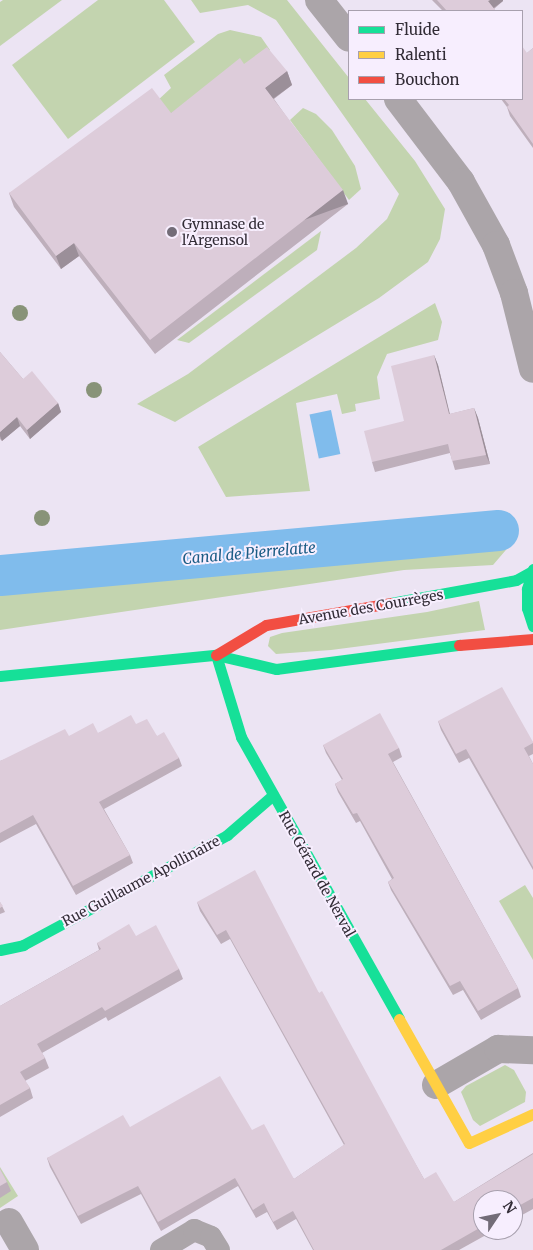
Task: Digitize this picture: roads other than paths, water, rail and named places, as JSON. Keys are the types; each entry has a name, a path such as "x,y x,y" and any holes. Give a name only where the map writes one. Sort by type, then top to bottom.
{"street":[{"path":"319,0 348,37"},
{"path":"399,100 461,182 496,245 514,293 533,368"},
{"path":"532,570 527,589 527,608 533,626"},
{"name":"Avenue des Courrèges","path":"216,655 266,625 484,587 516,580 532,570"},
{"name":"Avenue des Courrèges","path":"0,676 216,655 276,669 370,659 488,640 533,639"},
{"name":"Rue Gérard de Nerval","path":"216,655 241,737 469,1143 533,1114"},
{"name":"Rue Guillaume Apollinaire","path":"0,950 23,945 227,835 273,795"},
{"path":"436,1085 498,1050 533,1050"},
{"path":"9,1222 25,1250"}],"lane":[{"path":"162,1250 194,1230 211,1237 219,1250"}],"water":[{"path":"331,410 340,454 319,459 309,415"}],"waterway":[{"name":"Canal de Pierrelatte","path":"0,575 498,530"}],"place":[{"name":"Gymnase de l'Argensol","path":"172,232"}]}
